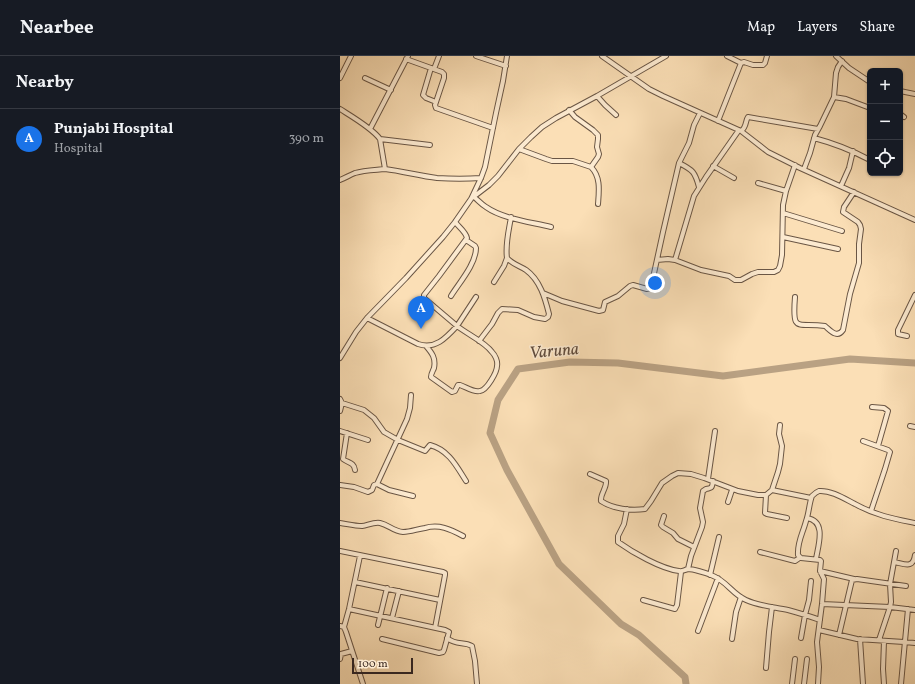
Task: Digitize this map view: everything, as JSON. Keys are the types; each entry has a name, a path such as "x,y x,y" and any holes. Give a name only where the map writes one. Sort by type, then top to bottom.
{"street":[{"path":"340,78 351,56"},
{"path":"436,102 426,98 423,95 432,68 438,56"},
{"path":"476,56 506,66"},
{"path":"340,358 356,332 367,318 406,278 455,222 472,198 481,178 488,156 507,56"},
{"path":"602,56 649,89 740,130 768,152 804,170 915,220"},
{"path":"472,198 498,176 519,149 542,127 569,110 597,96 666,56"},
{"path":"727,56 741,63 744,62 763,66 767,56"},
{"path":"836,56 849,68 867,80"},
{"path":"370,129 407,57 444,74 435,105 437,109 493,128"},
{"path":"804,170 814,138 834,96 836,73 842,61"},
{"path":"718,121 741,63"},
{"path":"366,78 390,90"},
{"path":"903,92 915,94"},
{"path":"597,96 604,105 616,115"},
{"path":"834,96 867,107"},
{"path":"340,109 370,129 380,139 385,170"},
{"path":"569,110 575,117 598,135 597,147 599,154 591,167"},
{"path":"543,293 562,301 601,311 603,310 605,302 618,296 630,286 633,285 647,289 651,287 679,163 700,113"},
{"path":"676,260 692,200 713,166 740,130 745,127 748,117 818,129"},
{"path":"814,138 835,144 867,158"},
{"path":"380,139 430,145"},
{"path":"519,149 546,160 574,161 591,167 597,176 599,191 598,204"},
{"path":"841,186 849,168 853,151"},
{"path":"679,163 694,173 699,187"},
{"path":"657,260 676,260 701,270 729,276 735,280 741,280 758,272 774,272 778,270 782,261 783,206 786,191 795,165"},
{"path":"713,166 734,178"},
{"path":"340,180 353,173 385,170 397,170 437,178 481,178"},
{"path":"758,183 786,191"},
{"path":"795,297 794,319 799,325 825,326 832,332 838,334 841,333 859,263 860,225 853,218 843,212 844,207 854,192"},
{"path":"472,198 493,211 552,227"},
{"path":"782,213 842,231"},
{"path":"494,282 507,258 506,253 511,217"},
{"path":"426,346 435,358 431,377 452,392 455,391 458,385 479,392 482,391 486,388 496,372 496,359 493,352 488,347 465,333 424,297 466,240 467,235 455,222"},
{"path":"783,237 838,249"},
{"path":"451,296 475,256 475,246 466,240"},
{"path":"479,341 502,309 518,310 534,317 545,319 547,319 549,314 538,282 526,270 512,263 507,258"},
{"path":"907,336 898,334 898,330 915,295"},
{"path":"367,318 418,344 426,346 432,345 443,340 457,326 476,297"},
{"path":"340,485 354,487 368,492 372,490 374,485 377,484 409,415 411,395"},
{"path":"340,411 341,401 364,410 374,418 384,432 398,440 423,451 425,451 430,445 445,452 453,461 466,481"},
{"path":"872,407 884,408 888,411 878,446"},
{"path":"590,474 606,481 600,498 601,501 619,508 627,509 645,509 656,494 662,482 672,476 684,473 708,479 732,490 766,495 772,490 780,464 782,446 779,434 780,424"},
{"path":"340,431 368,440"},
{"path":"708,479 715,431"},
{"path":"347,433 343,459 352,464 355,470"},
{"path":"863,440 888,450 890,454 871,511"},
{"path":"688,569 694,547 702,527 703,518 700,508 704,491 712,488 713,481"},
{"path":"377,484 389,490 413,496"},
{"path":"728,502 732,490"},
{"path":"772,490 811,498"},
{"path":"800,557 798,553 800,538 807,518 811,498 815,493 820,491 841,497 871,511 896,520 915,523"},
{"path":"766,495 765,513 787,518"},
{"path":"627,509 624,524 618,536 618,542 658,565 681,572 688,569 718,578 737,595 752,602 820,620"},
{"path":"664,516 661,525 673,533 678,539 694,547"},
{"path":"807,518 811,518 816,521 820,531 816,559"},
{"path":"340,523 361,526 377,523 385,524 394,530 404,532 441,526 463,536"},
{"path":"710,575 719,537"},
{"path":"340,551 445,573 435,628"},
{"path":"879,640 891,602 890,584 896,551"},
{"path":"760,552 795,561 800,557 821,561 820,571 824,579 817,642 819,667 818,684"},
{"path":"894,562 909,565 914,562 915,555"},
{"path":"360,556 349,609 342,627 363,684"},
{"path":"820,571 854,579 906,586"},
{"path":"643,600 675,609 681,572"},
{"path":"698,631 718,578"},
{"path":"839,636 851,582 854,579"},
{"path":"801,638 809,600 810,581"},
{"path":"355,582 440,600"},
{"path":"378,625 387,588"},
{"path":"392,618 399,591"},
{"path":"732,639 736,612 741,597"},
{"path":"822,604 890,607 915,610"},
{"path":"766,668 772,607"},
{"path":"349,609 449,632 444,650 439,654 382,639"},
{"path":"901,684 908,609"},
{"path":"819,630 839,636 860,639 915,643"},
{"path":"447,638 455,643 465,643 472,646 477,684"},
{"path":"860,639 863,684"},
{"path":"884,641 884,684"},
{"path":"340,658 341,654 352,651"},
{"path":"792,684 795,659"},
{"path":"804,684 807,659"}],"waterway":[{"name":"Varuna","path":"686,684 685,677 639,635 621,624 559,564 507,470 490,433 498,400 518,369 570,362 618,363 723,376 850,359 915,363"}],"place":[{"name":"Punjabi Hospital","path":"421,329"}]}
